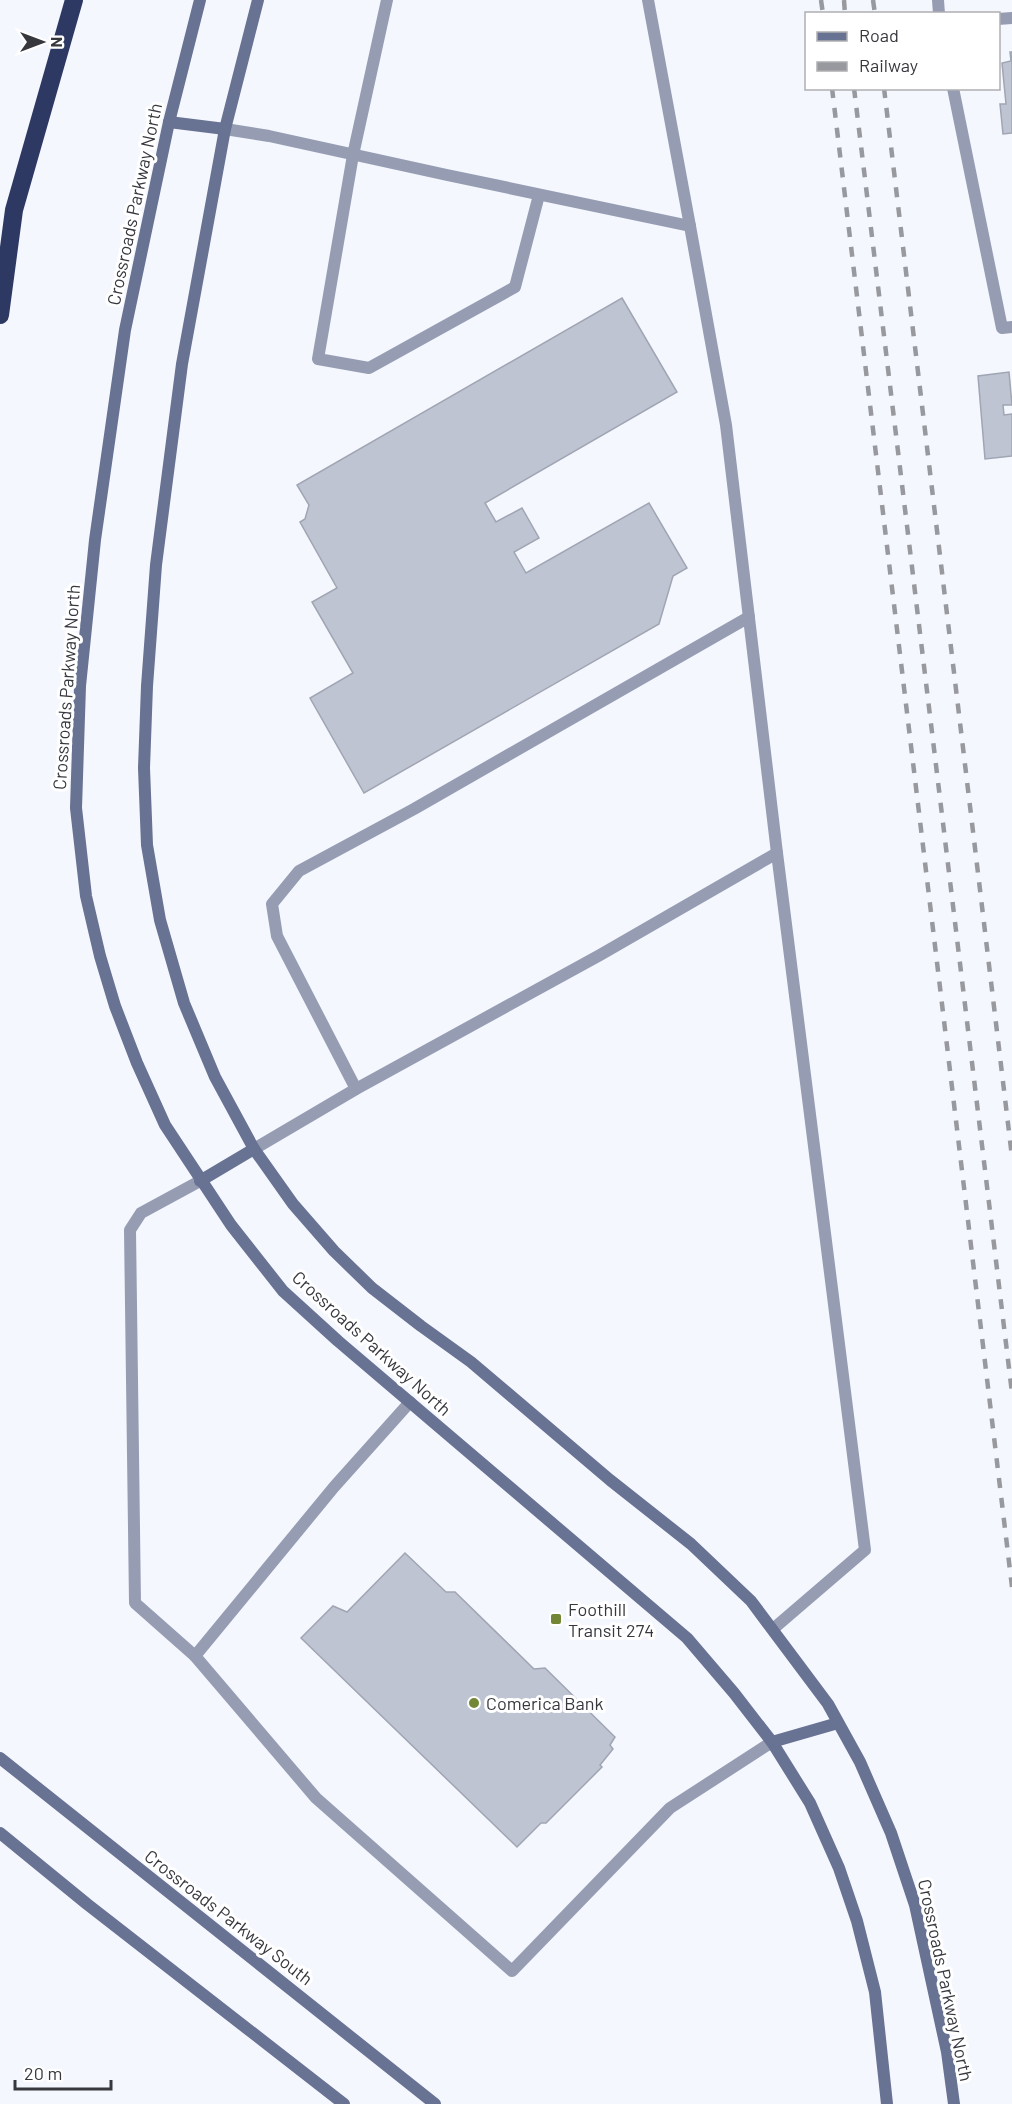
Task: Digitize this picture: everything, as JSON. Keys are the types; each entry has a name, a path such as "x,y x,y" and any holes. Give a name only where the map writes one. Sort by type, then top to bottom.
{"highway":[{"path":"0,315 14,210 74,0"}],"street":[{"name":"Crossroads Parkway North","path":"200,0 169,122 125,330 95,540 81,686 76,808 86,896 99,956 115,1006 136,1063 165,1125 231,1225 284,1291 338,1341 687,1638 772,1742 810,1803 839,1868 857,1921 875,1992 887,2104"},
{"name":"Crossroads Parkway North","path":"258,0 225,129 182,364 156,565 147,686 145,779 147,845 160,920 184,1003 215,1077 254,1149 293,1204 334,1251 364,1280 421,1326 471,1362 610,1480 692,1544 751,1600 828,1704 860,1762 891,1833 915,1905 947,2052 954,2104"},
{"path":"387,0 353,154 318,359 369,368 515,287 539,195"},
{"path":"648,0 726,425 777,853 865,1550 773,1629"},
{"path":"953,90 1007,328"},
{"path":"169,122 269,136 690,226"},
{"path":"356,1089 277,936 272,903 299,871 414,809 748,618"},
{"path":"777,853 600,955 356,1089 141,1213 130,1230 135,1603 195,1656 316,1798 512,1971 670,1808 772,1742 838,1723"},
{"path":"195,1656 334,1487 410,1402"},
{"name":"Crossroads Parkway South","path":"0,1758 435,2104"},
{"path":"0,1833 87,1904 344,2104"}],"building":[{"path":"1010,52 1012,52 1012,133 1003,134 1000,104 1006,104 1002,63 1011,61"},
{"path":"622,298 677,392 485,503 496,522 522,508 539,538 514,552 526,573 649,503 687,568 673,576 659,624 364,793 310,698 353,673 312,602 337,588 300,522 305,519 309,505 297,485"},
{"path":"1009,372 1012,405 1003,405 1004,415 1012,414 1012,456 985,459 978,376"},
{"name":"Comerica Bank","path":"405,1553 446,1592 455,1592 534,1669 545,1668 615,1737 610,1745 613,1749 600,1765 602,1767 546,1823 541,1823 517,1847 301,1638 333,1606 347,1612"}],"railway":[{"path":"821,0 823,12"},
{"path":"844,0 845,12"},
{"path":"873,0 875,12"},
{"path":"832,90 1012,1587"},
{"path":"854,90 1012,1393"},
{"path":"884,90 1012,1157"}],"place":[{"name":"Foothill Transit 274","path":"556,1619"},
{"name":"Comerica Bank","path":"474,1703"}]}
